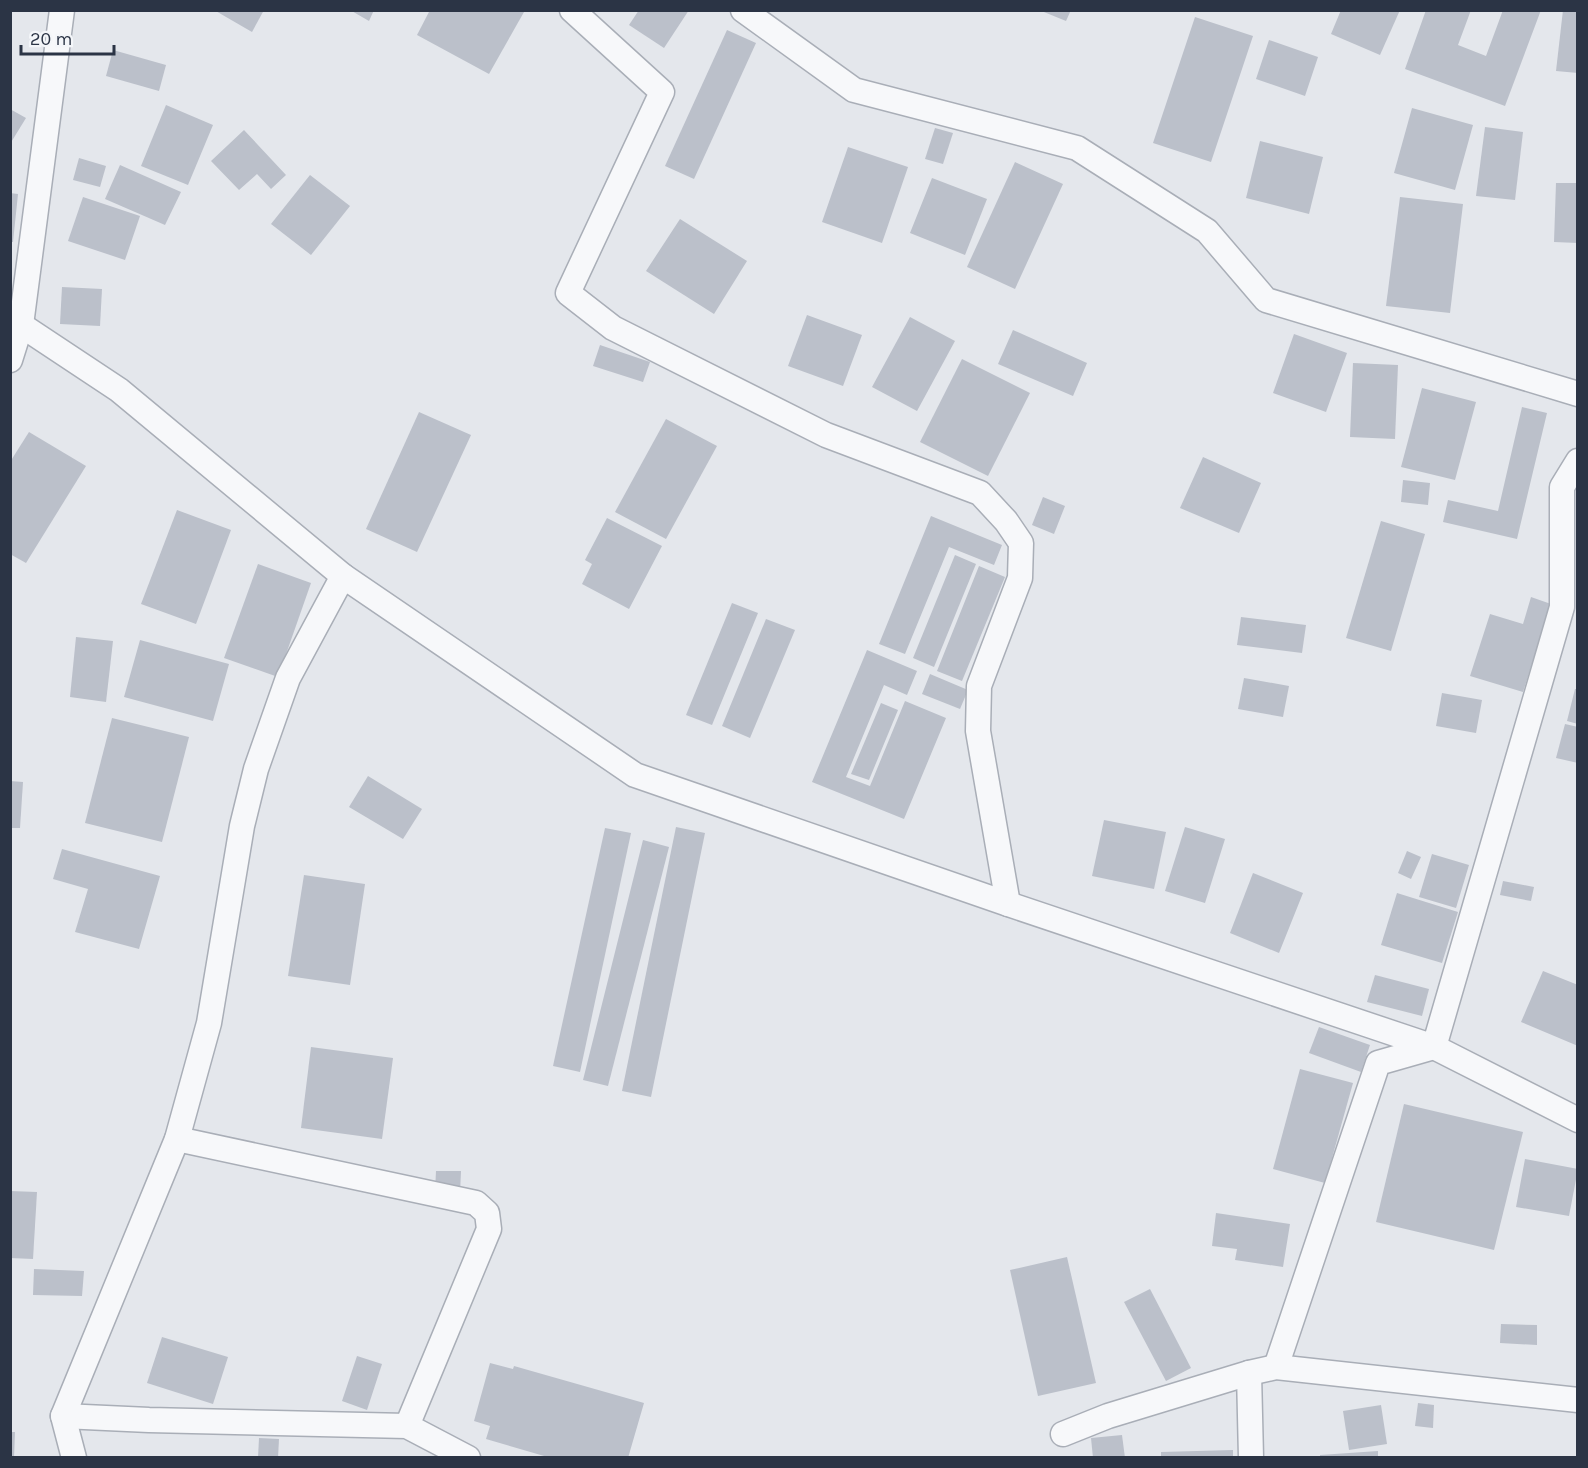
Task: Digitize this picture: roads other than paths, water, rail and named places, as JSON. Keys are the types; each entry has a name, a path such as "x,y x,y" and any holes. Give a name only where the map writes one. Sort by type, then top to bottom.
{"street":[{"path":"10,360 21,325 62,10"},
{"path":"572,10 662,92 568,293 613,328 826,435 980,493 1006,521 1021,543 1020,578 979,686 978,731 1008,904"},
{"path":"743,10 854,90 1077,148 1207,231 1266,300 1578,394"},
{"path":"21,325 119,390 343,576 635,775 1008,904 1434,1047 1578,1120"},
{"path":"1434,1047 1562,607 1562,487 1578,461"},
{"path":"74,1458 63,1416 177,1139 209,1023 242,825 256,769 288,678 343,576"},
{"path":"1276,1367 1378,1063 1434,1047"},
{"path":"177,1139 476,1203 487,1213 489,1229 406,1426"},
{"path":"1063,1434 1108,1416 1276,1367 1578,1400"},
{"path":"1249,1373 1251,1458"},
{"path":"63,1416 406,1426 468,1458"}]}
